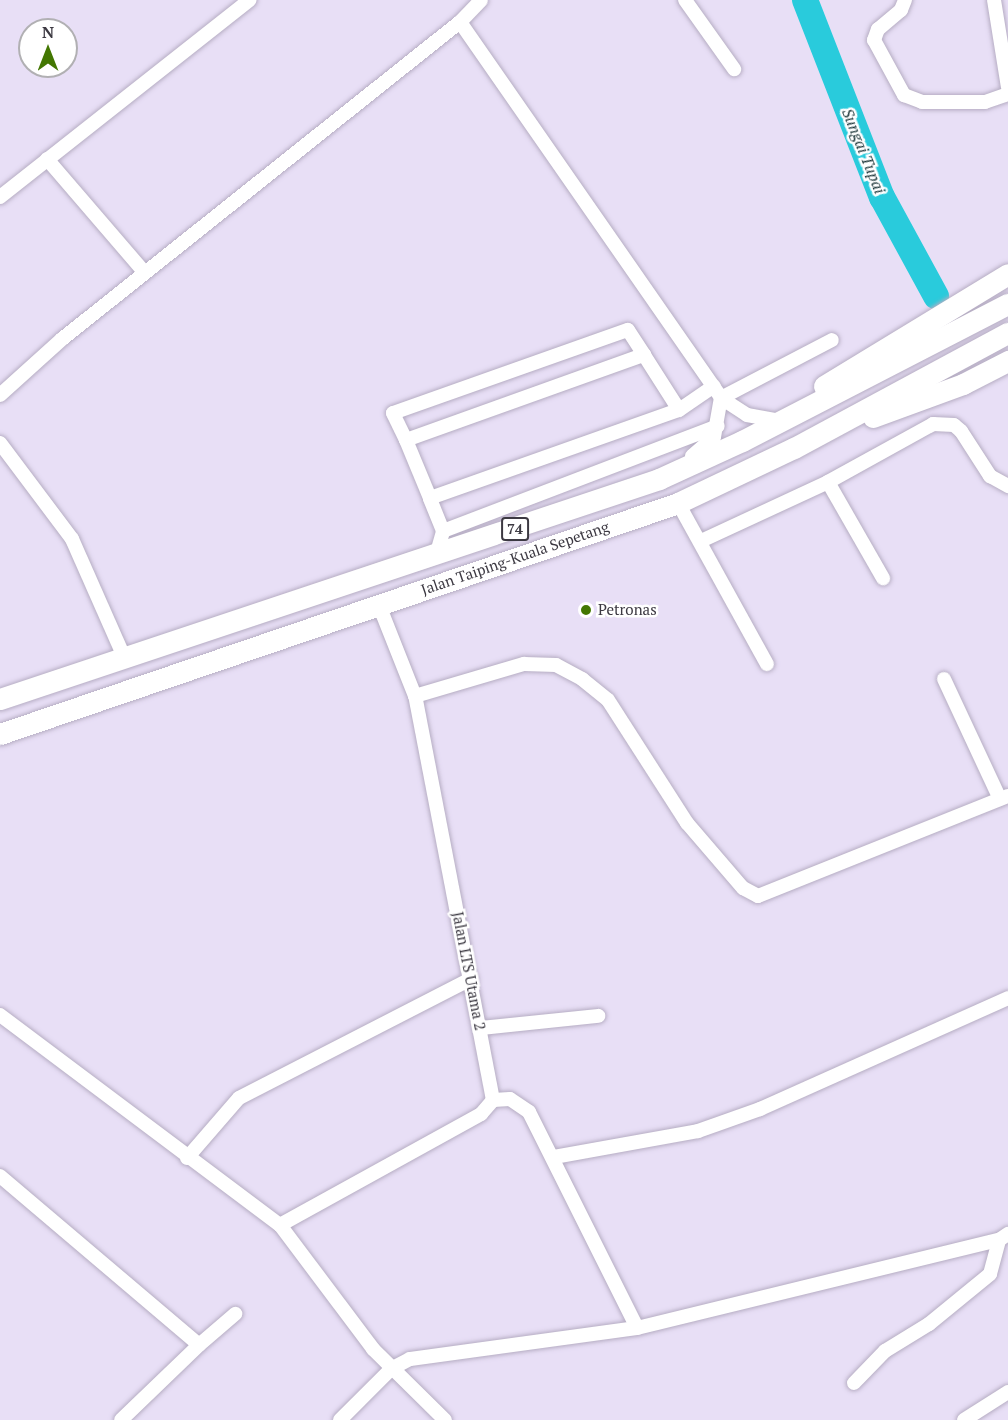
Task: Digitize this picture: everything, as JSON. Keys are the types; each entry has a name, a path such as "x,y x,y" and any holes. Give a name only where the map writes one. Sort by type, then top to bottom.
{"main road":[{"path":"781,421 834,378 1008,274"},
{"name":"Jalan Taiping-Kuala Sepetang","path":"0,699 436,556 659,478 781,421 1008,304"},
{"name":"Jalan Taiping-Kuala Sepetang","path":"0,734 162,675 379,605 678,503 794,448 1008,333"},
{"path":"794,448 963,384 1008,361"}],"street":[{"path":"0,197 249,0"},
{"path":"0,395 145,273 459,22 481,0"},
{"path":"685,0 734,69"},
{"path":"905,0 901,10 878,29 874,40 904,95 922,102 985,102 1008,94"},
{"path":"994,0 1008,87"},
{"path":"459,22 717,392 747,415 781,421"},
{"path":"47,159 145,273"},
{"path":"436,556 443,531 393,413 628,330 679,410"},
{"path":"430,498 679,410 832,340"},
{"path":"406,440 644,355"},
{"path":"659,478 706,447 718,426 717,392"},
{"path":"701,541 828,482 933,424 944,423 961,431 990,476 1008,486"},
{"path":"443,531 718,426"},
{"path":"0,443 72,538 124,657"},
{"path":"828,482 883,578"},
{"path":"678,503 768,664"},
{"name":"Jalan LTS Utama 2","path":"379,605 414,696 481,1028 493,1100"},
{"path":"414,696 524,664 556,665 582,679 608,700 687,823 743,888 758,896 1004,798 944,680"},
{"path":"187,1158 239,1098 471,979"},
{"path":"554,1157 698,1131 760,1109 1008,998"},
{"path":"0,1016 187,1158 280,1225 391,1369 414,1386 445,1420"},
{"path":"481,1028 598,1016"},
{"path":"280,1225 481,1114 493,1100 510,1099 529,1112 554,1157 637,1328"},
{"path":"0,1176 199,1345"},
{"path":"340,1420 391,1369 410,1359 637,1328 1004,1237"},
{"path":"854,1383 885,1350 929,1324 990,1274 1004,1237"},
{"path":"121,1420 199,1345 236,1314"},
{"path":"964,1420 1008,1392"}],"waterway":[{"name":"Sungai Tupai","path":"805,0 882,197 936,296"}],"place":[{"name":"Petronas","path":"586,610"}]}
